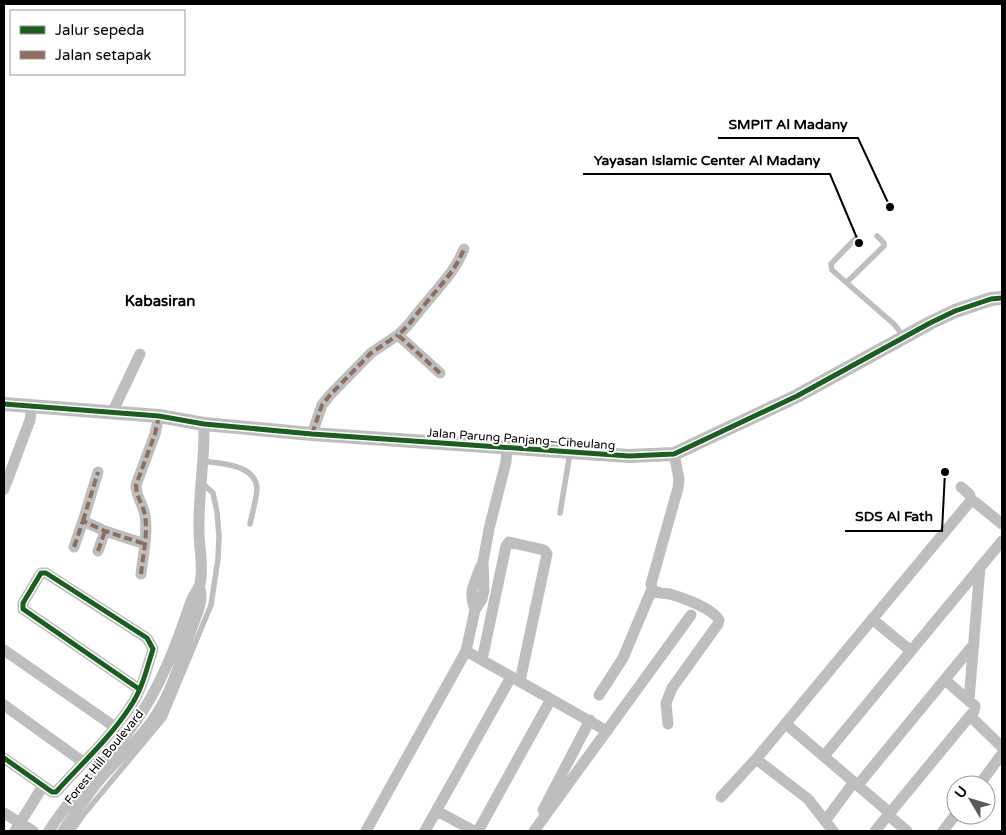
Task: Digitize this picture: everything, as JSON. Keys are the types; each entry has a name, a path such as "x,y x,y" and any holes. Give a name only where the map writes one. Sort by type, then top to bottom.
{"street":[{"path":"312,434 322,405 330,394 371,354 398,335 414,320 425,303 449,276 464,249"},
{"name":"Jalan Parung Panjang–Ciheulang","path":"4,404 159,416 204,424 312,434 570,453 629,456 674,454 798,396 955,311 991,299 1002,298"},
{"path":"398,335 440,373"},
{"path":"112,412 140,354"},
{"path":"4,489 30,420 32,406"},
{"path":"141,574 145,514 136,494 136,485 155,434 159,416"},
{"name":"Forest Hill Boulevard","path":"63,831 101,778 139,737 162,705 195,619 202,592 199,586 202,564 199,530 204,461 204,424"},
{"path":"366,831 466,651 476,610 484,590 483,562 489,529 506,462 507,448"},
{"path":"599,695 623,658 652,589 651,584 678,488 678,473 674,454"},
{"path":"74,547 98,472"},
{"path":"961,487 969,494 972,501 1002,524"},
{"path":"721,797 786,724 972,501"},
{"path":"83,521 144,544"},
{"path":"98,551 106,531"},
{"path":"824,756 1002,541"},
{"path":"426,831 515,679 547,554 544,550 509,542 506,546 482,660"},
{"path":"969,700 980,567"},
{"path":"4,758 52,792 56,792 115,727 131,706 140,689 153,649 147,638 46,573 41,573 23,603 23,609 140,689"},
{"path":"49,831 73,797 115,750 149,703 174,650 192,598 199,586"},
{"path":"652,589 656,592 668,594 696,604 712,612 719,620 672,688 666,703 668,724"},
{"path":"533,831 691,615"},
{"path":"872,619 910,651"},
{"path":"825,820 974,644"},
{"path":"4,650 115,727"},
{"path":"466,651 607,730"},
{"path":"875,831 975,708 969,700 944,680"},
{"path":"437,811 476,831 551,699"},
{"path":"4,705 83,762"},
{"path":"970,716 1002,746"},
{"path":"533,831 590,720"},
{"path":"786,724 856,783 907,831"},
{"path":"986,775 1002,754"},
{"path":"756,759 808,799 833,831"},
{"path":"17,827 43,786"},
{"path":"4,813 17,827 34,831"}],"lane":[{"path":"847,282 884,246 884,243 877,236"},
{"path":"856,238 831,264 832,270 895,325 905,338"},
{"path":"560,513 570,453"},
{"path":"204,461 244,469 252,476 257,488 250,524"},
{"path":"72,831 164,718 211,605 218,559 219,536 213,493 201,482"}],"marked path":[{"path":"440,373 398,335 447,278 464,249"},
{"path":"312,434 322,405 330,395 371,353 398,335"},
{"path":"141,574 146,522 136,485 155,434 159,416"},
{"path":"83,521 98,472"},
{"path":"74,547 83,521 105,531 145,544"},
{"path":"98,551 105,531"}],"cycle path":[{"path":"4,404 159,416 204,424 312,434 629,456 674,454 797,396 955,311 991,299 1002,298"},
{"path":"4,758 52,792 56,792 104,740 130,707 141,686 153,649 147,638 46,573 41,573 23,603 23,609 139,689"}],"place":[{"name":"SMPIT Al Madany","path":"890,207"},
{"name":"Yayasan Islamic Center Al Madany","path":"859,243"},
{"name":"SDS Al Fath","path":"945,472"}],"district":[{"name":"Kabasiran","path":"160,301"}]}
